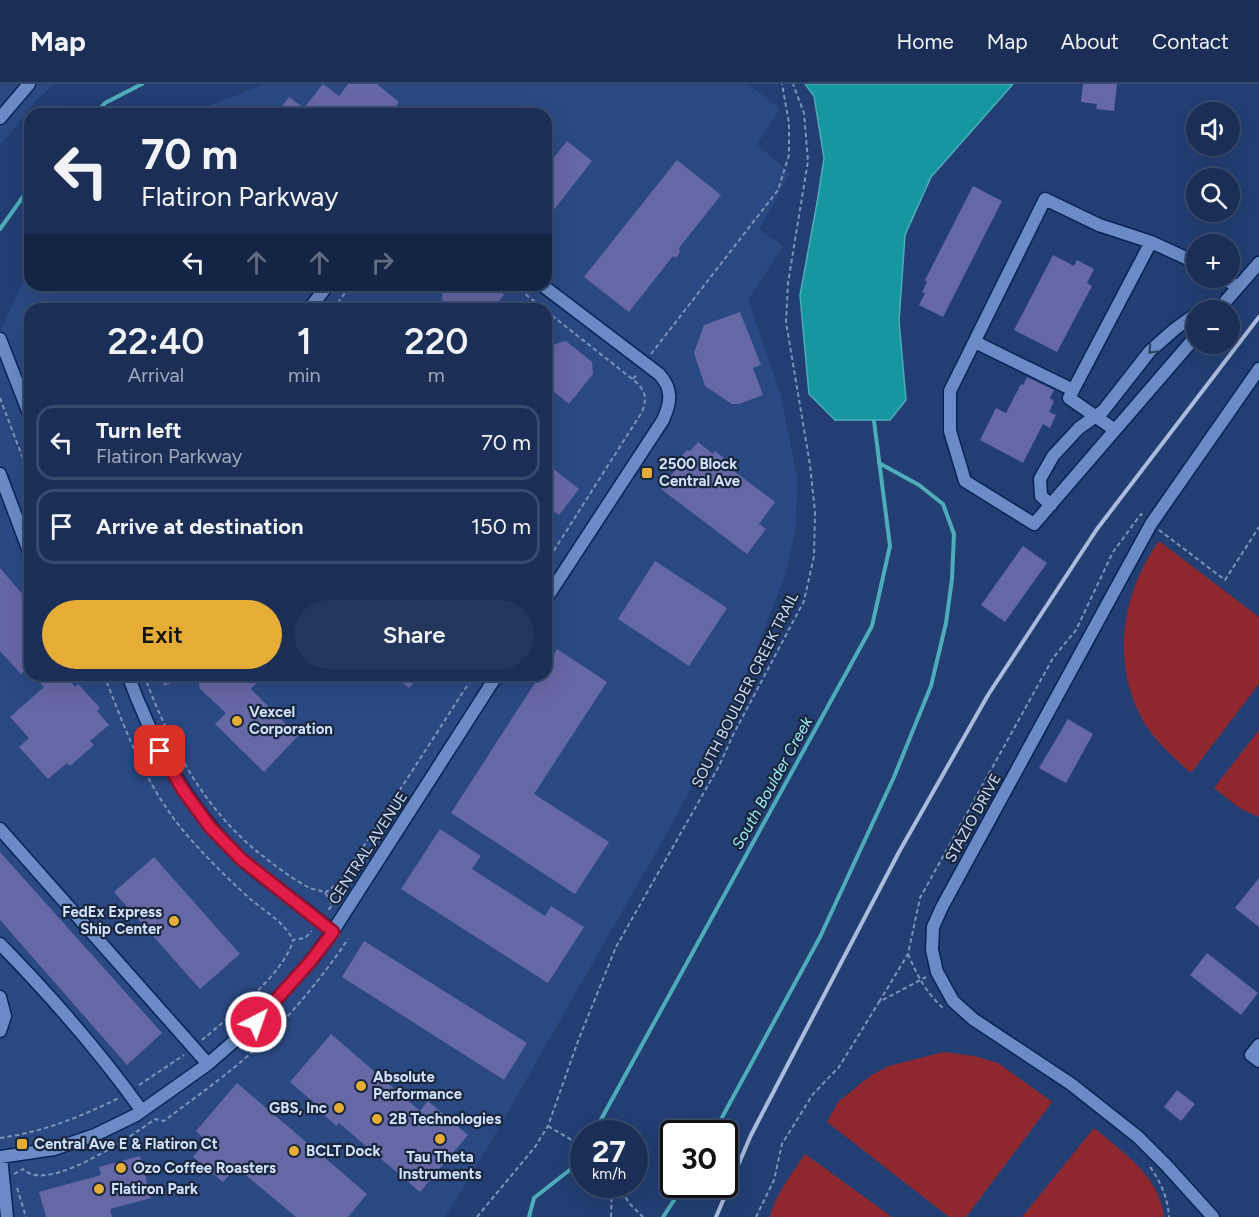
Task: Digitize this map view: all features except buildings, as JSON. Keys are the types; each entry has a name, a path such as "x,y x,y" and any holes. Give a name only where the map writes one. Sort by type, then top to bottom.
{"street":[{"path":"0,118 29,84"},
{"path":"1186,258 1151,242 1099,225 1045,199 950,391 950,431 964,481 1034,524 1186,348"},
{"path":"1115,430 1069,398 1151,242"},
{"path":"1240,284 1259,263"},
{"path":"1225,300 1236,288"},
{"path":"314,303 323,291"},
{"path":"550,291 659,374 670,394 663,420 552,590"},
{"path":"1051,504 1041,496 1040,479 1053,456 1079,428 1103,411 1150,351 1186,321"},
{"path":"0,339 24,401"},
{"path":"975,342 1073,390"},
{"name":"STAZIO DRIVE","path":"1213,1217 1138,1137 1071,1084 973,1019 952,1001 938,972 932,950 933,927 1151,524 1259,369"},
{"path":"0,474 24,538"},
{"path":"130,681 160,751 183,790 210,827 241,859 333,932"},
{"name":"CENTRAL AVENUE","path":"1,1157 54,1149 95,1135 142,1111 208,1064 256,1022 310,962 333,932 493,681"},
{"path":"0,829 208,1064"},
{"path":"0,944 80,1029 142,1111"},
{"path":"0,996 5,1016 0,1031"},
{"path":"1259,1045 1251,1055 1259,1061"},
{"path":"1,1157 7,1217"}],"path":[{"path":"633,379 778,189 789,155 789,123 782,84"},
{"name":"SOUTH BOULDER CREEK TRAIL","path":"477,1217 528,1156 548,1126 578,1041 616,947 719,766 804,601 814,556 815,512 810,465 786,322 788,283 808,161 804,113 793,84"},
{"path":"521,291 536,303"},
{"path":"552,315 633,379 645,391 646,400 642,412 552,554"},
{"path":"0,398 24,461"},
{"path":"106,681 146,776 172,816 229,878 255,903 281,922 292,940"},
{"path":"146,681 160,719 190,775 232,828 258,852 309,888 325,893 338,883 349,868 470,681"},
{"path":"908,954 920,980 933,1000 951,1015"},
{"path":"756,1217 774,1180 782,1144 813,1094 839,1067 879,1002 938,972"},
{"path":"548,1126 570,1138"},
{"path":"1146,1162 1162,1187 1169,1217"},
{"path":"611,1217 612,1198"},
{"path":"627,1198 644,1217"}],"shaded area":[{"path":"0,84 54,84 30,108 24,108 24,115 0,146"},
{"path":"266,84 748,84 780,109 757,144 790,174 759,229 783,246 748,300 780,393 797,477 796,528 785,576 738,695 675,819 489,1145 445,1217 0,1217 0,331 24,283 24,291 552,291 552,108 204,108"},
{"path":"805,84 1013,84 931,177 905,235 899,321 906,400 890,420 835,420 809,394 800,295 824,158 814,96"},
{"path":"1159,541 1259,617 1259,684 1191,773 1164,748 1147,727 1132,697 1126,674 1125,628 1129,605 1136,582"},
{"path":"1259,730 1259,817 1241,809 1214,788"},
{"path":"944,1052 974,1056 998,1063 1052,1102 966,1217 949,1217 827,1122 838,1102 870,1076 889,1066"},
{"path":"1094,1128 1128,1156 1148,1178 1161,1203 1164,1217 1022,1217"},
{"path":"805,1154 892,1217 770,1217 780,1192"}],"waterway":[{"path":"100,108 105,103 142,84"},
{"path":"0,229 24,195"},
{"name":"South Boulder Creek","path":"601,1120 872,626 890,546 874,421"},
{"path":"721,1120 820,937 894,777 931,686 946,623 952,579 954,534 943,504 919,485 879,463"},
{"name":"South Boulder Creek","path":"529,1217 534,1198 570,1170"},
{"path":"663,1217 675,1198"}],"railway":[{"path":"716,1217 751,1135 899,852 988,695 1097,529 1259,317"}],"place":[{"name":"2500 Block Central Ave","path":"647,473"},
{"name":"Vexcel Corporation","path":"237,721"},
{"name":"FedEx Express Ship Center","path":"174,921"},
{"name":"Absolute Performance","path":"361,1086"},
{"name":"GBS, Inc","path":"339,1108"},
{"name":"2B Technologies","path":"377,1119"},
{"name":"Tau Theta Instruments","path":"440,1139"},
{"name":"Central Ave E & Flatiron Ct","path":"22,1144"},
{"name":"BCLT Dock","path":"294,1151"},
{"name":"Ozo Coffee Roasters","path":"121,1168"},
{"name":"Flatiron Park","path":"99,1189"}],"route":[{"path":"160,751 183,790 210,827 241,859 333,932 310,962 256,1022"}]}
